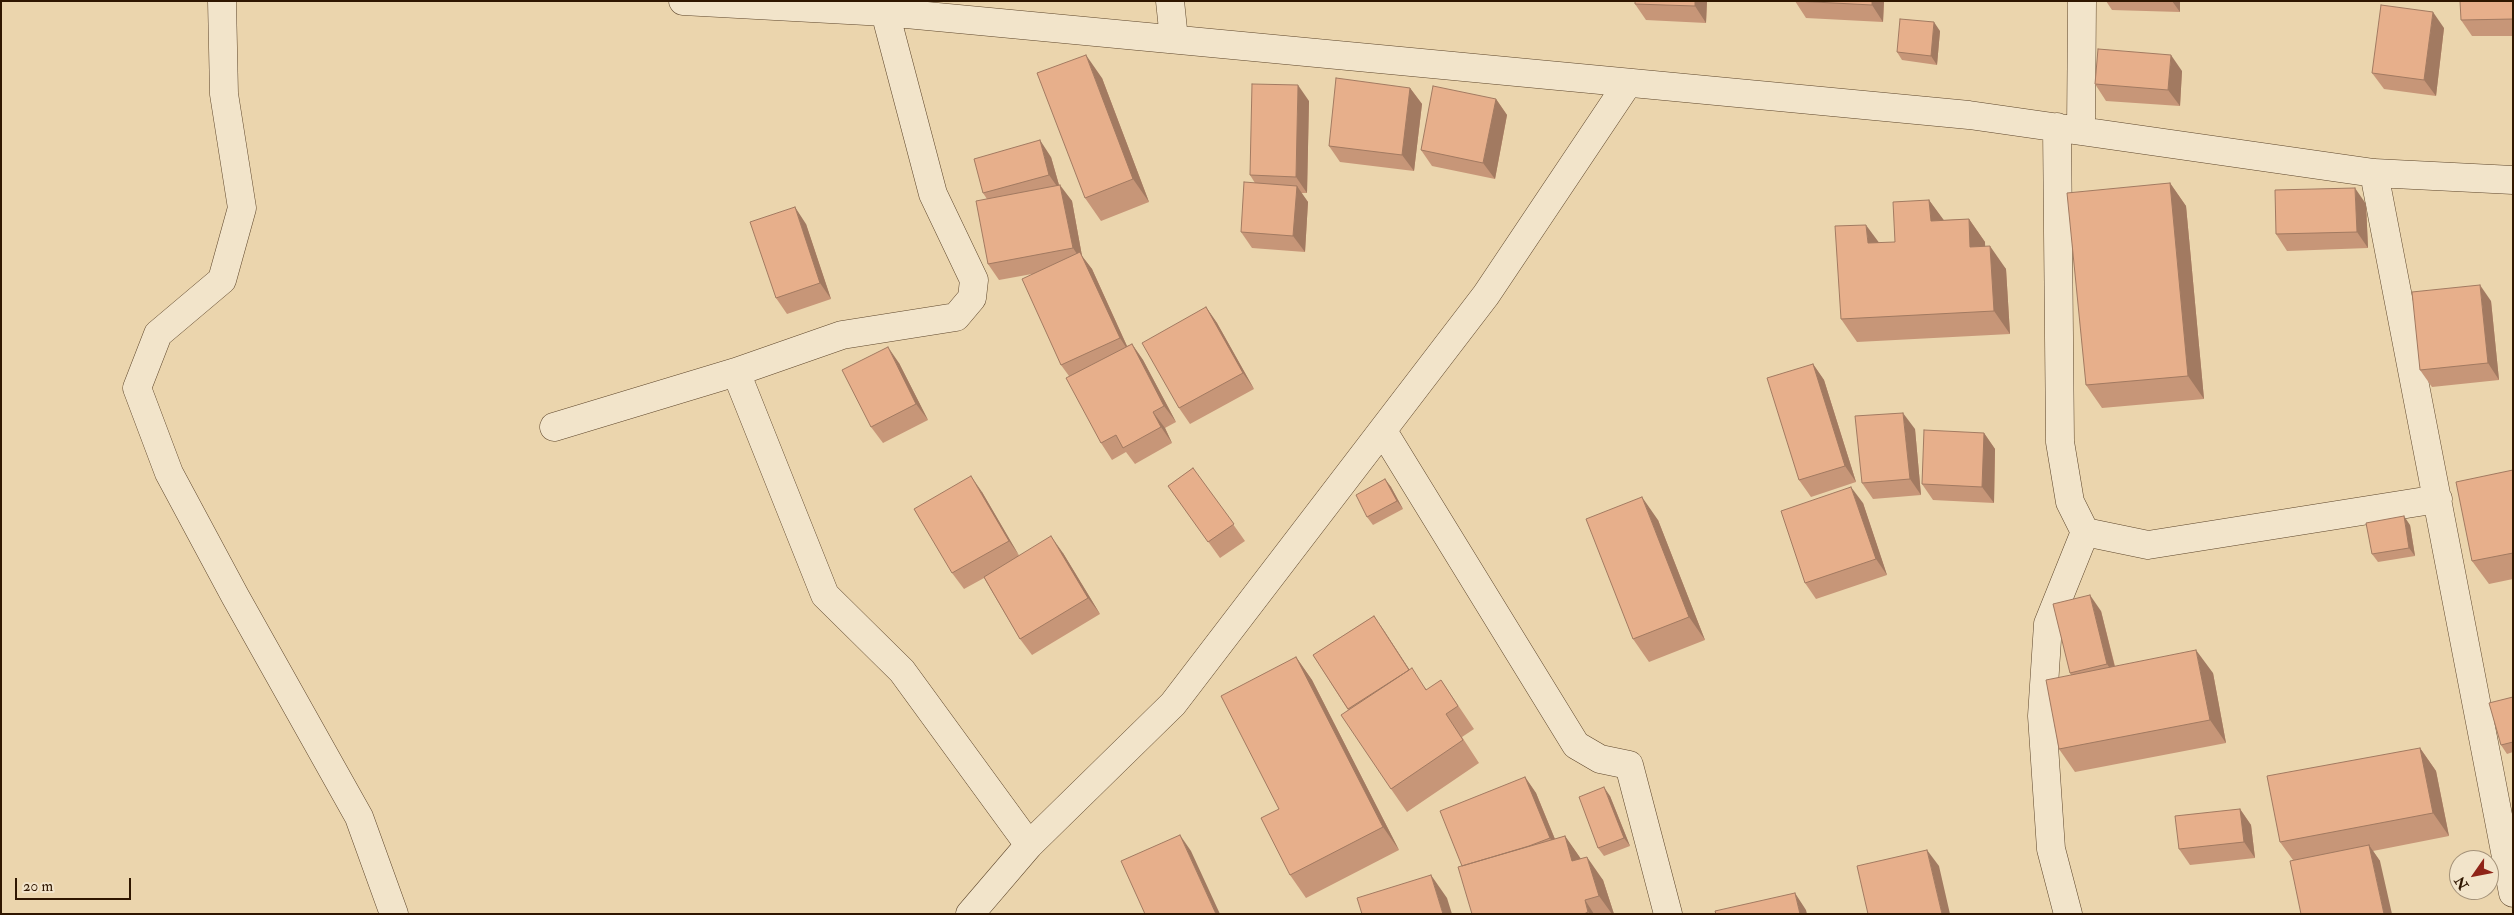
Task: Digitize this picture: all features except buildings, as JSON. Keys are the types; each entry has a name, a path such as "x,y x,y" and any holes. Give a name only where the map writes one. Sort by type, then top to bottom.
{"street":[{"path":"222,1 224,94 242,208 222,280 158,334 136,388 169,472 235,596 359,817 394,914"},
{"path":"683,1 866,8 1969,115 2374,173 2513,180"},
{"path":"1170,1 1174,39"},
{"path":"2068,914 2051,849 2042,716 2048,624 2085,532 2070,502 2060,442 2069,129 2082,1"},
{"path":"554,427 736,372 842,336 956,317 972,298 974,280 933,194 866,8"},
{"path":"970,914 1029,844 1173,704 1486,295 1628,83"},
{"path":"2374,173 2513,893"},
{"path":"736,372 826,595 902,671 1029,844"},
{"path":"1382,431 1576,745 1600,759 1629,765 1668,914"},
{"path":"2085,532 2148,545 2438,500"}]}
